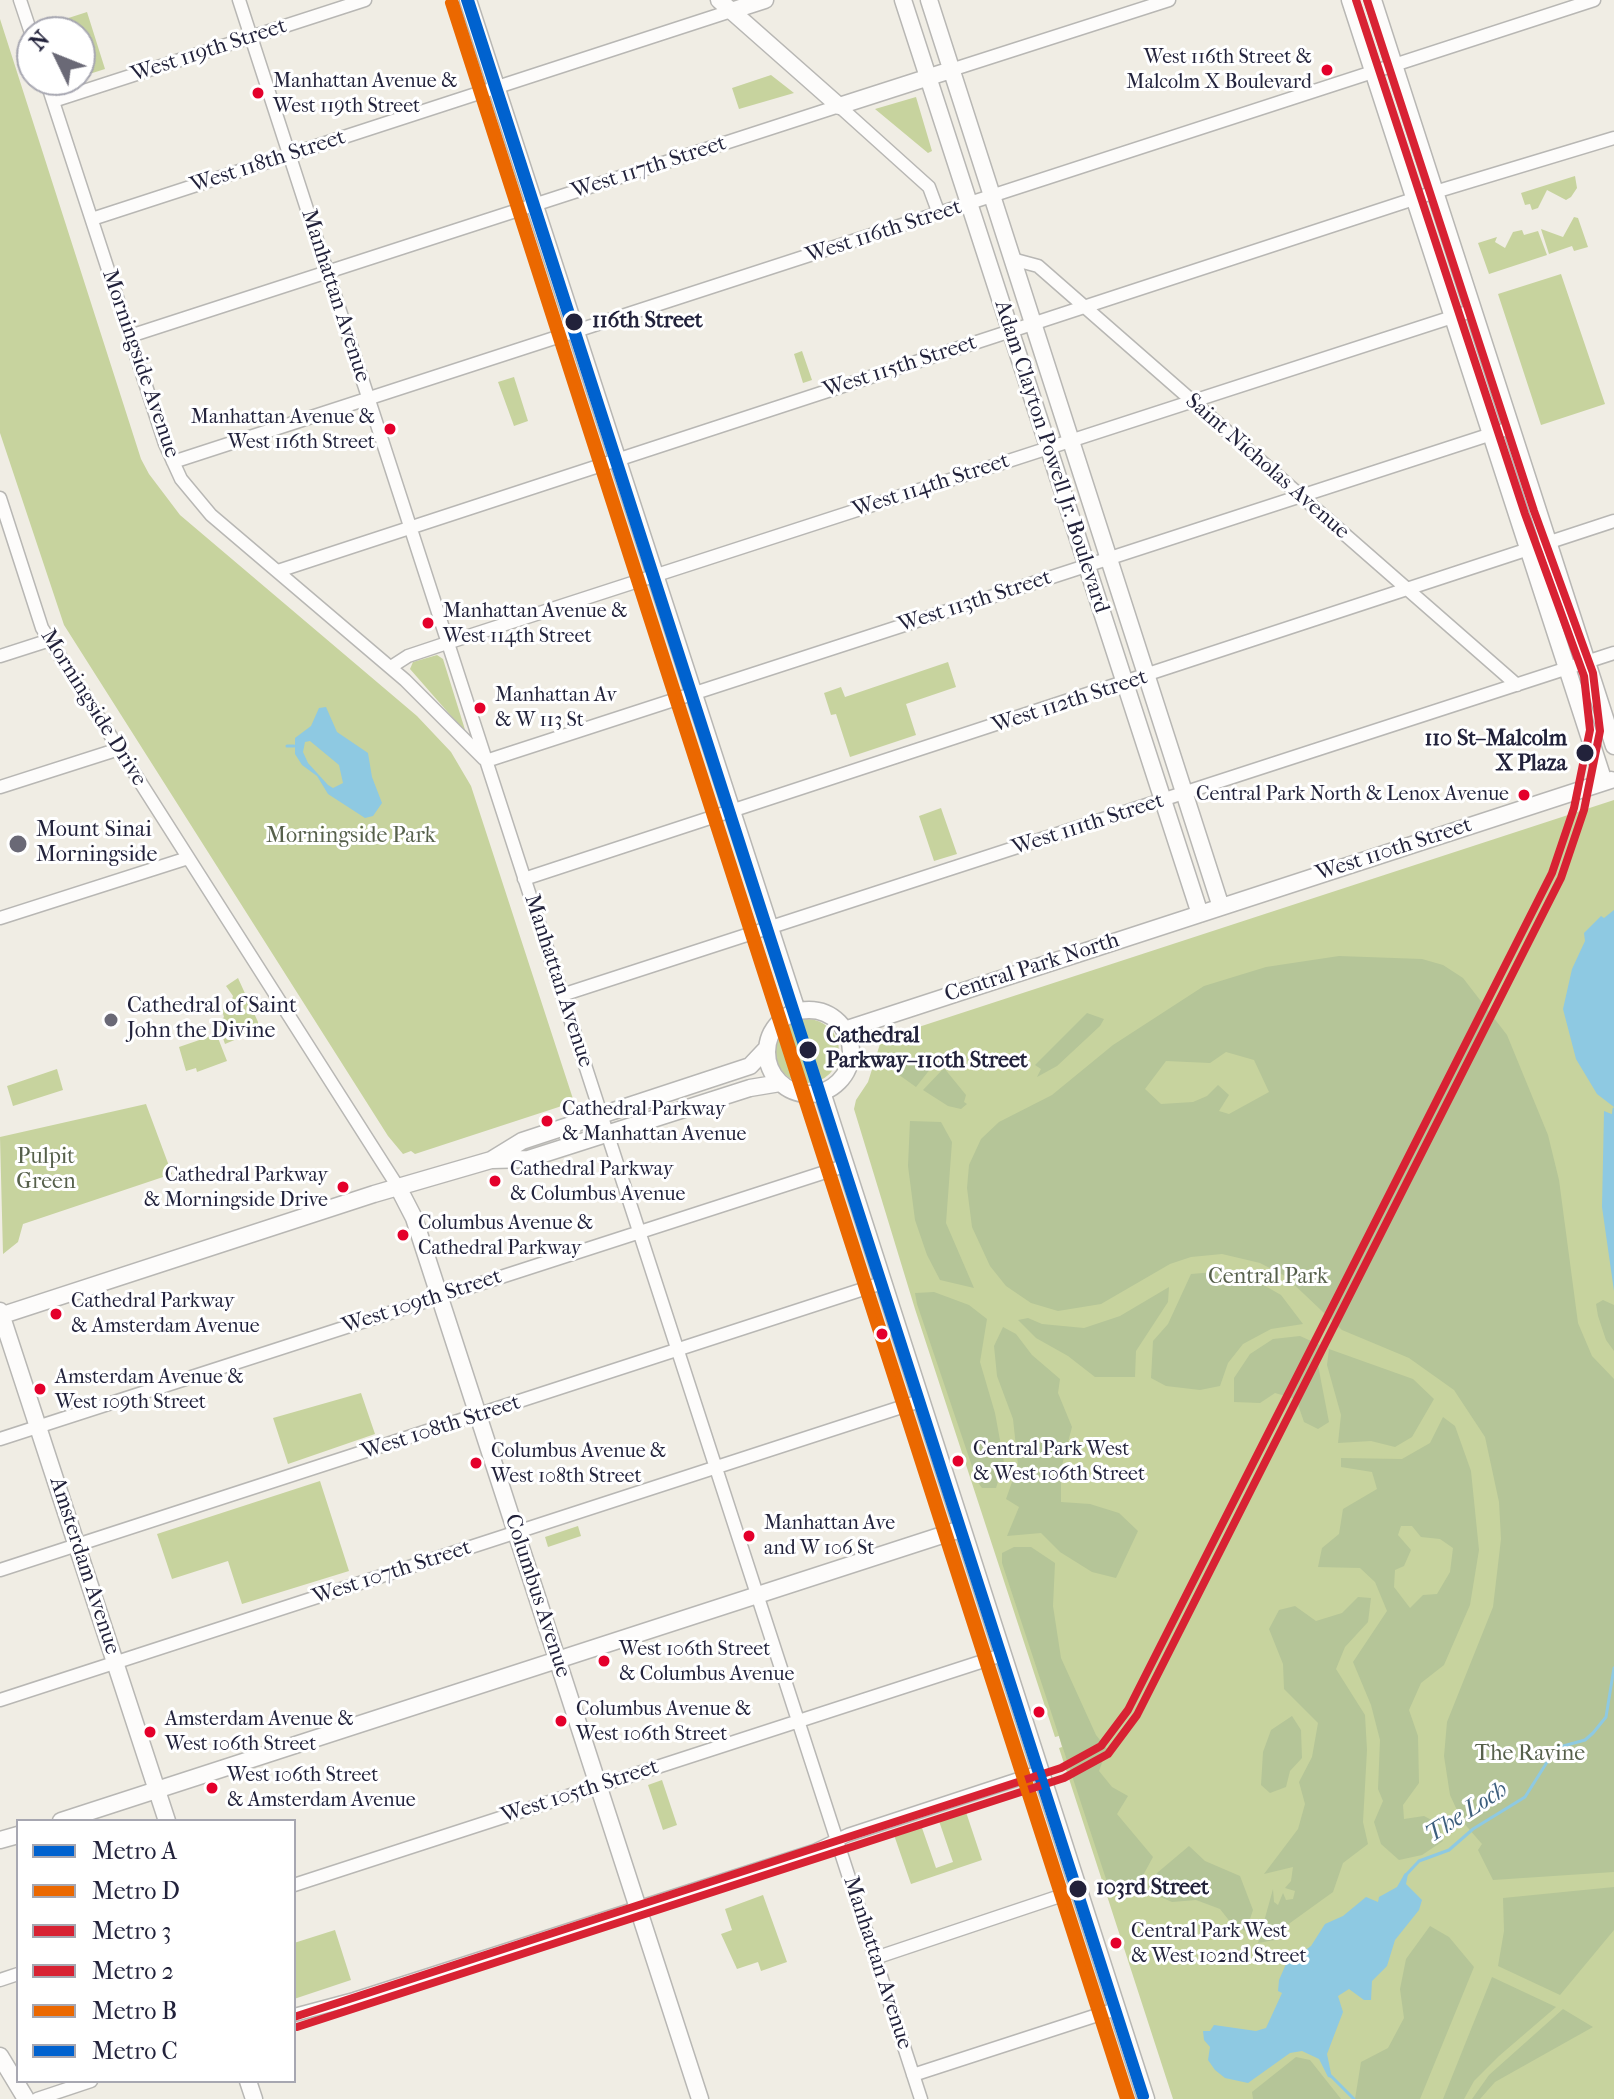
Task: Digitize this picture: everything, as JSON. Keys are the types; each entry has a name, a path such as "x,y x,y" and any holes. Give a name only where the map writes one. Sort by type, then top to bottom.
{"main road":[{"path":"468,0 797,1011"},
{"name":"West 118th Street","path":"725,6 765,0"},
{"name":"Adam Clayton Powell Jr. Boulevard","path":"903,0 1200,914"},
{"name":"Adam Clayton Powell Jr. Boulevard","path":"929,0 1221,907"},
{"path":"1350,0 1567,669 1609,781"},
{"path":"1373,0 1614,746"},
{"path":"725,6 839,106"},
{"name":"West 117th Street","path":"839,106 951,70"},
{"name":"West 110th Street","path":"1221,907 1609,781"},
{"name":"Central Park North","path":"844,1030 1221,907"},
{"path":"797,1011 820,1011 834,1018 844,1030 850,1049 848,1067 839,1081 822,1092 800,1093 780,1083 768,1065 767,1048 774,1027 797,1011"},
{"path":"491,1160 522,1141 750,1066 767,1048"},
{"path":"1,1314 398,1187 491,1160 528,1159 750,1088 780,1083"},
{"path":"822,1092 1146,2099"},
{"name":"Columbus Avenue","path":"398,1187 409,1203 700,2099"},
{"name":"Amsterdam Avenue","path":"1,1314 166,1819"},
{"path":"67,1819 961,1529"},
{"path":"0,2056 16,2082"}],"street":[{"name":"Manhattan Avenue","path":"239,0 921,2099"},
{"name":"West 119th Street","path":"53,101 365,0"},
{"name":"West 117th Street","path":"951,70 1169,0"},
{"name":"West 116th Street","path":"173,462 1594,0"},
{"name":"West 118th Street","path":"92,219 496,87 725,6"},
{"name":"Morningside Avenue","path":"51,96 130,336 181,479 203,507 391,667 486,761"},
{"name":"West 117th Street","path":"130,336 839,106"},
{"path":"839,106 929,187 939,214"},
{"name":"West 115th Street","path":"278,571 410,525 1435,192 1614,138"},
{"name":"Saint Nicholas Avenue","path":"1012,259 1038,266 1517,685"},
{"name":"West 114th Street","path":"391,667 408,656 447,643 1474,310"},
{"name":"West 113th Street","path":"486,761 1510,428"},
{"name":"Morningside Drive","path":"0,498 3,516 39,619 50,640 398,1187"},
{"name":"West 112th Street","path":"524,879 1124,685 1614,521"},
{"path":"0,656 50,640"},
{"name":"West 111th Street","path":"562,995 1614,653"},
{"path":"0,787 119,749"},
{"path":"0,918 188,858"},
{"name":"West 109th Street","path":"0,1439 844,1166"},
{"name":"West 108th Street","path":"0,1570 882,1283"},
{"name":"West 107th Street","path":"0,1700 920,1401"},
{"name":"West 105th Street","path":"296,1884 1002,1655"},
{"path":"296,2014 638,1907 1040,1772"},
{"path":"875,1958 1078,1890"},
{"path":"913,2075 1116,2009"},
{"path":"37,2099 85,2083"}],"green space":[{"name":"Morningside Park","path":"0,19 16,69 16,96 25,96 141,459 180,515 417,716 451,752 471,786 574,1102 415,1154 411,1151 403,1154 388,1136 64,625 0,433"},
{"path":"96,40 105,69 96,72"},
{"path":"771,75 794,93 739,109 732,88"},
{"path":"916,97 932,151 928,153 875,109"},
{"path":"1575,176 1577,188 1566,200 1547,190 1538,208 1532,210 1530,204 1525,205 1521,193"},
{"path":"1574,217 1578,218 1588,247 1574,251 1572,246 1549,254 1541,229 1563,237"},
{"path":"1522,230 1524,235 1538,231 1547,255 1489,274 1478,243 1497,237 1495,242 1505,248 1513,232"},
{"path":"1561,274 1605,404 1541,425 1498,294"},
{"path":"802,351 812,380 803,383 794,354"},
{"path":"514,377 528,421 514,426 498,382"},
{"path":"437,655 443,659 466,733 410,669 413,662"},
{"path":"948,662 956,687 906,704 916,735 850,757 836,714 831,715 824,693 841,687 845,697"},
{"name":"Central Park","path":"1614,800 1614,2099 1173,2099 1059,1748 1062,1747 1059,1736 1055,1737 915,1309 854,1109 856,1100 868,1082 880,1044 888,1037"},
{"path":"941,808 957,854 934,861 919,816"},
{"name":"The Ravine","path":"1339,956 1422,959 1443,965 1463,978 1507,1035 1548,1135 1559,1180 1578,1323 1592,1356 1614,1379 1614,1872 1493,1880 1478,1850 1482,1844 1462,1821 1450,1795 1444,1756 1447,1722 1493,1607 1501,1539 1499,1502 1485,1437 1454,1390 1409,1358 1342,1330 1285,1276 1260,1263 1222,1254 1191,1257 1170,1264 1101,1304 1058,1311 1031,1303 1006,1286 990,1266 972,1227 967,1188 969,1165 981,1139 999,1122 1052,1095 1113,1045 1204,986 1266,967","holes":["1226,1052 1254,1060 1269,1092 1229,1114 1219,1111 1229,1095 1218,1085 1207,1096 1193,1102 1161,1104 1145,1089 1166,1061 1210,1063"]},
{"path":"238,978 258,1022 258,1030 225,1044 218,1024 224,1017 222,1010 231,1003 233,996 226,986"},
{"path":"1087,1013 1104,1019 1100,1026 1057,1066 1037,1077 1041,1069 1035,1065"},
{"path":"801,1019 813,1019 830,1028 837,1039 837,1063 830,1074 813,1083 801,1083 789,1078 780,1069 775,1057 775,1045 780,1033 789,1024"},
{"path":"211,1036 218,1038 227,1061 197,1072 196,1068 186,1071 179,1047"},
{"path":"886,1054 899,1059 926,1059 931,1068 916,1087 888,1067"},
{"path":"944,1068 966,1095 964,1102 967,1104 961,1109 948,1106 923,1090"},
{"path":"57,1069 63,1090 13,1106 7,1086"},
{"name":"Pulpit Green","path":"146,1104 172,1174 23,1224 18,1242 3,1254 0,1137"},
{"path":"910,1121 941,1122 952,1142 946,1223 974,1288 940,1280 927,1255 915,1220 908,1166"},
{"path":"1215,1272 1246,1275 1281,1295 1303,1324 1271,1329 1243,1344 1228,1363 1220,1386 1200,1390 1166,1386 1151,1378 1153,1341 1168,1324 1191,1274"},
{"path":"1169,1287 1168,1302 1136,1351 1135,1377 1095,1377 1068,1356 1036,1338 1018,1320 1028,1318 1042,1324 1084,1328 1120,1316"},
{"path":"934,1292 969,1305 987,1319 980,1362 995,1413 1004,1462 996,1488 982,1488 977,1481 917,1304 915,1293"},
{"path":"1603,1300 1614,1305 1614,1351 1606,1340 1598,1316 1596,1304"},
{"path":"1003,1327 1016,1334 1032,1355 1060,1379 1058,1393 1072,1427 1061,1469 1061,1502 1090,1504 1119,1513 1138,1531 1116,1578 1092,1572 1060,1552 1041,1533 1007,1536 1019,1507 1006,1499 1018,1465 1013,1419 997,1376 994,1346"},
{"path":"1300,1336 1320,1345 1317,1360 1329,1422 1318,1429 1304,1422 1296,1399 1275,1393 1260,1403 1234,1402 1234,1378 1250,1354 1273,1339"},
{"path":"1329,1349 1413,1379 1434,1399 1412,1437 1395,1447 1371,1441 1338,1443 1341,1415 1327,1365"},
{"path":"361,1393 375,1434 288,1464 273,1418"},
{"path":"1443,1417 1455,1426 1471,1471 1479,1550 1470,1605 1444,1665 1421,1683 1409,1710 1418,1736 1419,1783 1403,1805 1404,1819 1424,1816 1439,1824 1443,1841 1422,1855 1399,1860 1381,1844 1374,1822 1383,1801 1378,1789 1380,1740 1371,1705 1353,1662 1387,1611 1375,1582 1360,1568 1318,1567 1322,1548 1339,1534 1343,1509 1377,1489 1372,1472 1341,1467 1341,1458 1402,1459 1430,1443","holes":["1401,1526 1412,1526 1421,1537 1440,1539 1453,1548 1450,1572 1437,1594 1423,1595 1410,1608 1394,1587 1395,1570 1404,1566 1411,1550 1398,1535"]},
{"path":"320,1481 349,1571 242,1604 228,1561 172,1579 157,1534"},
{"path":"578,1526 581,1536 548,1547 545,1537"},
{"path":"1014,1547 1031,1547 1055,1563 1053,1606 1061,1658 1096,1735 1107,1749 1099,1771 1112,1787 1128,1796 1117,1814 1153,1857 1134,1892 1114,1888 1107,1882 1002,1563 1002,1553"},
{"path":"1358,1597 1371,1598 1368,1622 1345,1647 1336,1669 1365,1715 1367,1750 1363,1822 1368,1844 1343,1863 1333,1892 1290,1923 1275,1940 1258,1943 1273,1889 1274,1902 1278,1905 1283,1893 1286,1900 1293,1899 1295,1891 1285,1888 1291,1881 1293,1867 1264,1874 1298,1829 1305,1804 1299,1782 1312,1757 1318,1723 1284,1689 1283,1664 1269,1629 1279,1610 1295,1606 1316,1621 1342,1613"},
{"path":"1292,1716 1301,1730 1302,1758 1290,1771 1286,1787 1270,1793 1261,1785 1263,1752 1271,1730"},
{"path":"662,1780 677,1825 663,1830 648,1785"},
{"path":"966,1812 982,1860 911,1884 894,1835 921,1825 936,1868 953,1862 939,1821"},
{"path":"1189,1846 1205,1861 1240,1876 1253,1910 1246,1931 1235,1928 1220,1909 1196,1900 1172,1902 1149,1892 1157,1873"},
{"path":"1614,1887 1614,1930 1560,1995 1498,1966 1504,1931 1503,1898"},
{"path":"763,1895 787,1962 761,1971 758,1962 737,1969 721,1934 732,1930 725,1909"},
{"path":"1430,1926 1449,1937 1474,1967 1420,2099 1355,2099 1361,2062 1388,2048 1404,2018 1400,1989 1406,1959"},
{"path":"335,1930 351,1980 296,1998 296,1942"},
{"path":"1492,1977 1556,2007 1474,2081 1464,2099 1443,2099"},
{"path":"1563,2009 1593,2027 1495,2082 1480,2099 1472,2099 1489,2075"},
{"path":"1296,2057 1310,2060 1341,2099 1253,2099 1252,2092"}],"water":[{"path":"326,707 337,732 368,753 372,777 382,803 373,816 365,818 328,794 317,776 302,765 295,754 295,738 311,726 319,708","holes":["310,741 339,765 343,783 333,788 308,763 303,752 305,742"]},
{"path":"1614,910 1614,1107 1597,1094 1576,1059 1563,1009 1572,969 1585,941 1584,933 1601,916 1604,918"},
{"path":"1604,1111 1614,1115 1614,1291 1602,1207"},
{"path":"1405,1873 1408,1874 1406,1884 1422,1900 1419,1910 1395,1940 1387,1966 1372,1981 1371,2000 1364,2000 1349,1989 1338,1996 1343,2012 1327,2054 1332,2078 1328,2077 1319,2059 1302,2051 1290,2053 1248,2083 1225,2078 1215,2070 1208,2060 1210,2047 1204,2040 1203,2031 1210,2031 1214,2025 1256,2031 1266,2028 1282,1993 1278,1991 1279,1980 1286,1964 1311,1946 1325,1924 1343,1916 1366,1897 1378,1902 1379,1897 1397,1887"}],"waterway":[{"path":"287,746 294,746"},
{"name":"The Loch","path":"1613,1118 1614,1109"},
{"name":"The Loch","path":"1405,1876 1419,1861 1449,1850 1473,1829 1525,1797 1556,1748 1585,1740 1593,1733 1606,1717 1614,1668"},
{"path":"1331,2076 1354,2099"}],"metro line":[{"name":"A","path":"465,0 1142,2099"},
{"name":"C","path":"470,0 1145,2096"},
{"name":"3","path":"296,2016 1061,1768 1101,1746 1128,1710 1552,873 1574,808 1590,730 1584,676 1525,514 1356,0"},
{"name":"2","path":"297,2027 1064,1778 1108,1754 1137,1715 1561,878 1584,810 1600,731 1593,673 1534,511 1367,0"},
{"name":"B","path":"449,3 1124,2099"},
{"name":"D","path":"455,3 1131,2099"}],"place":[{"name":"West 116th Street & Malcolm X Boulevard","path":"1327,70"},
{"name":"Manhattan Avenue & West 119th Street","path":"258,93"},
{"name":"116th Street","path":"574,322"},
{"name":"Manhattan Avenue & West 116th Street","path":"390,429"},
{"name":"Manhattan Avenue & West 114th Street","path":"428,623"},
{"name":"Manhattan Av & W 113 St","path":"480,708"},
{"name":"110 St–Malcolm X Plaza","path":"1585,753"},
{"name":"Central Park North & Lenox Avenue","path":"1524,795"},
{"name":"Mount Sinai Morningside","path":"18,844"},
{"name":"Cathedral of Saint John the Divine","path":"111,1020"},
{"name":"Cathedral Parkway–110th Street","path":"808,1050"},
{"name":"Cathedral Parkway & Manhattan Avenue","path":"547,1121"},
{"name":"Cathedral Parkway & Columbus Avenue","path":"495,1181"},
{"name":"Cathedral Parkway & Morningside Drive","path":"343,1187"},
{"name":"Columbus Avenue & Cathedral Parkway","path":"403,1235"},
{"name":"Cathedral Parkway & Amsterdam Avenue","path":"56,1314"},
{"name":"Amsterdam Avenue & West 109th Street","path":"40,1389"},
{"name":"Central Park West & West 106th Street","path":"958,1461"},
{"name":"Columbus Avenue & West 108th Street","path":"476,1463"},
{"name":"Manhattan Ave and W 106 St","path":"749,1536"},
{"name":"West 106th Street & Columbus Avenue","path":"604,1661"},
{"name":"Columbus Avenue & West 106th Street","path":"561,1721"},
{"name":"Amsterdam Avenue & West 106th Street","path":"150,1732"},
{"name":"West 106th Street & Amsterdam Avenue","path":"212,1788"},
{"name":"103rd Street","path":"1078,1889"},
{"name":"Central Park West & West 102nd Street","path":"1116,1943"}]}
